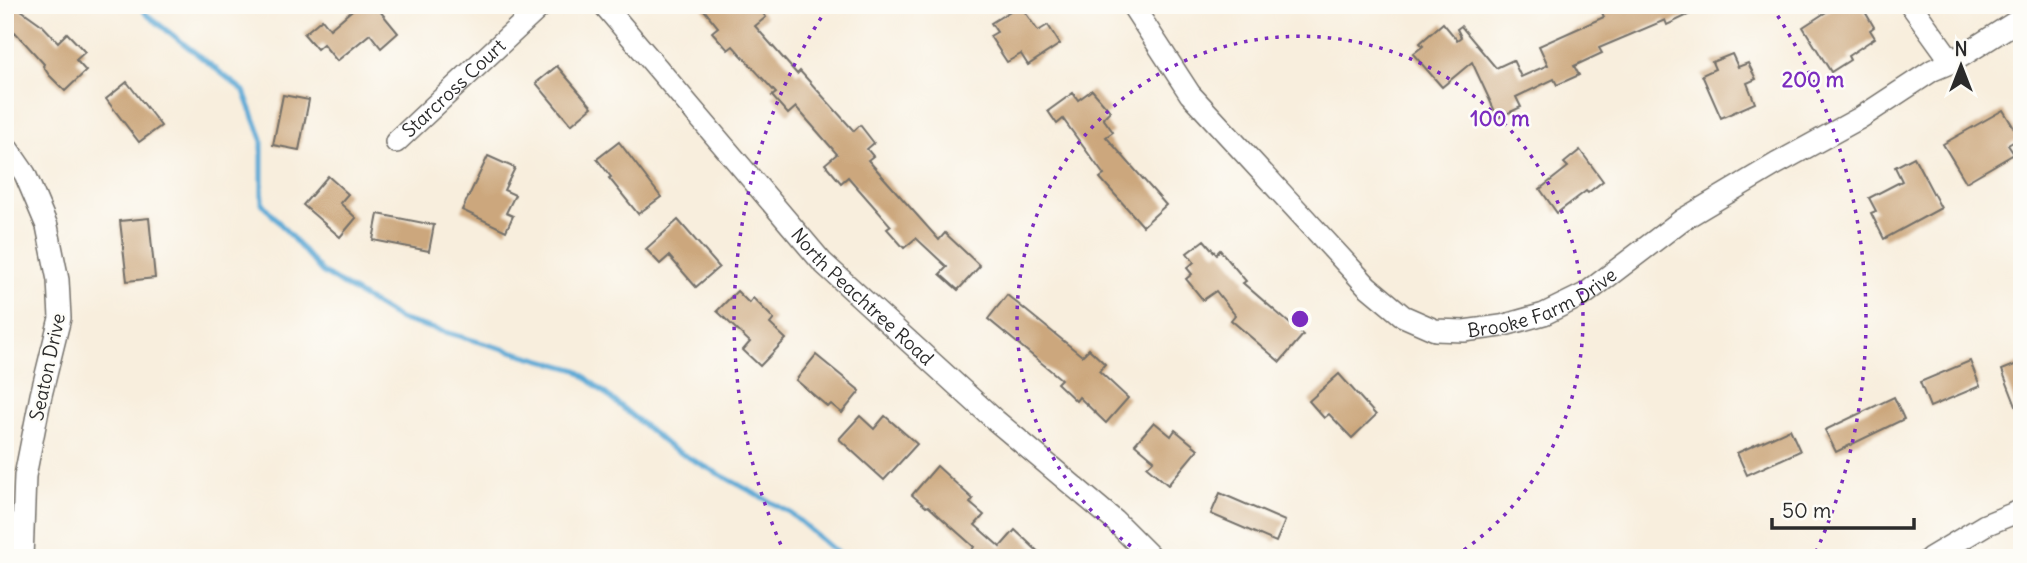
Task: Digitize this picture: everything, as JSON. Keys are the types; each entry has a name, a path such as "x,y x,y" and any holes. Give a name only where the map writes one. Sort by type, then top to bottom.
{"street":[{"name":"Starcross Court","path":"396,142 542,5"},
{"name":"North Peachtree Road","path":"604,5 822,262 995,420 1115,521 1153,558"},
{"name":"Brooke Farm Drive","path":"1132,5 1190,94 1376,293 1404,316 1435,330 1464,331 1501,326 1544,314 1585,294 1682,220 1860,118 1933,70 1952,62 2022,18"},
{"path":"1910,5 1952,62"},
{"name":"Seaton Drive","path":"5,145 25,174 47,226 58,280 60,318 41,395 15,476 22,558"},
{"path":"1930,558 1984,525 2022,510"}],"building":[{"path":"5,5 14,5 42,25 58,42 67,33 85,52 76,60 86,71 65,91 15,32 5,46"},
{"path":"358,5 375,5 398,33 381,48 370,34 337,61 323,44 317,49 304,34 322,19 330,29"},
{"path":"700,5 756,5 766,17 755,26 797,74 800,71 854,131 860,125 874,143 867,149 873,156 868,160 939,240 945,233 980,266 958,290 940,274 947,267 916,238 904,248 887,229 891,226 848,177 841,183 825,164 837,154 796,107 788,114 772,96 776,93 733,46 728,50 712,32 718,27"},
{"path":"1020,5 1038,31 1048,25 1060,44 1028,65 1021,54 1007,62 990,36 997,32 991,23"},
{"path":"1612,5 1709,5 1667,25 1665,20 1599,48 1602,53 1574,66 1579,75 1557,85 1554,79 1516,97 1521,107 1498,118 1472,62 1442,87 1413,54 1423,46 1420,43 1443,23 1457,40 1461,37 1457,29 1461,26 1496,68 1513,60 1521,77 1548,65 1539,46 1604,17 1601,10"},
{"path":"1837,5 1861,5 1874,27 1870,30 1875,38 1848,56 1850,60 1831,72 1803,27"},
{"path":"1732,54 1738,67 1748,63 1756,79 1747,83 1755,103 1721,118 1702,75 1715,69 1712,62"},
{"path":"557,66 592,107 571,125 536,83"},
{"path":"127,82 161,126 139,142 106,99"},
{"path":"1092,90 1110,111 1103,118 1113,132 1106,137 1166,205 1143,226 1100,178 1104,175 1063,119 1057,124 1048,111 1073,93 1078,100"},
{"path":"283,95 309,100 299,150 273,145"},
{"path":"2003,110 2020,138 2008,145 2014,154 1966,182 1943,144"},
{"path":"619,142 661,197 638,214 597,159"},
{"path":"1580,150 1603,181 1557,213 1540,189 1568,167 1564,163"},
{"path":"488,156 515,168 504,190 515,195 506,213 513,216 506,231 462,210"},
{"path":"1914,157 1941,208 1884,239 1871,213 1876,211 1869,198 1902,181 1895,167"},
{"path":"328,176 348,194 340,203 356,218 340,237 303,205"},
{"path":"378,214 434,225 429,251 373,240"},
{"path":"149,218 155,278 127,281 120,221"},
{"path":"678,220 719,267 696,287 669,256 660,264 646,249"},
{"path":"1204,240 1216,254 1220,250 1246,281 1243,283 1303,335 1280,362 1231,320 1235,315 1216,291 1203,300 1186,279 1192,274 1187,268 1194,262 1187,253"},
{"path":"737,291 749,303 753,298 774,319 770,324 786,339 760,366 743,350 750,342 717,311"},
{"path":"1007,295 1082,356 1089,349 1105,364 1099,371 1128,398 1106,423 1079,397 1076,401 1057,383 1061,379 988,319"},
{"path":"816,355 860,391 842,413 831,404 828,407 796,380"},
{"path":"1970,361 1980,386 1930,407 1920,382"},
{"path":"2022,362 2022,419 2021,419 2002,370"},
{"path":"1339,374 1376,415 1352,438 1329,414 1324,418 1309,401"},
{"path":"1894,397 1904,419 1836,452 1825,430"},
{"path":"860,416 874,429 885,416 917,444 884,480 839,439"},
{"path":"1154,422 1171,436 1175,430 1198,449 1168,485 1147,467 1154,460 1135,444"},
{"path":"1790,429 1800,451 1747,475 1737,453"},
{"path":"937,466 973,499 970,503 984,515 975,525 1000,547 1015,530 1045,558 980,558 972,550 974,547 912,495"},
{"path":"1220,493 1285,521 1276,542 1211,514"}],"waterway":[{"path":"141,5 146,14 244,91 262,139 262,203 322,272 399,319 577,370 671,448 789,512 843,558"}]}
